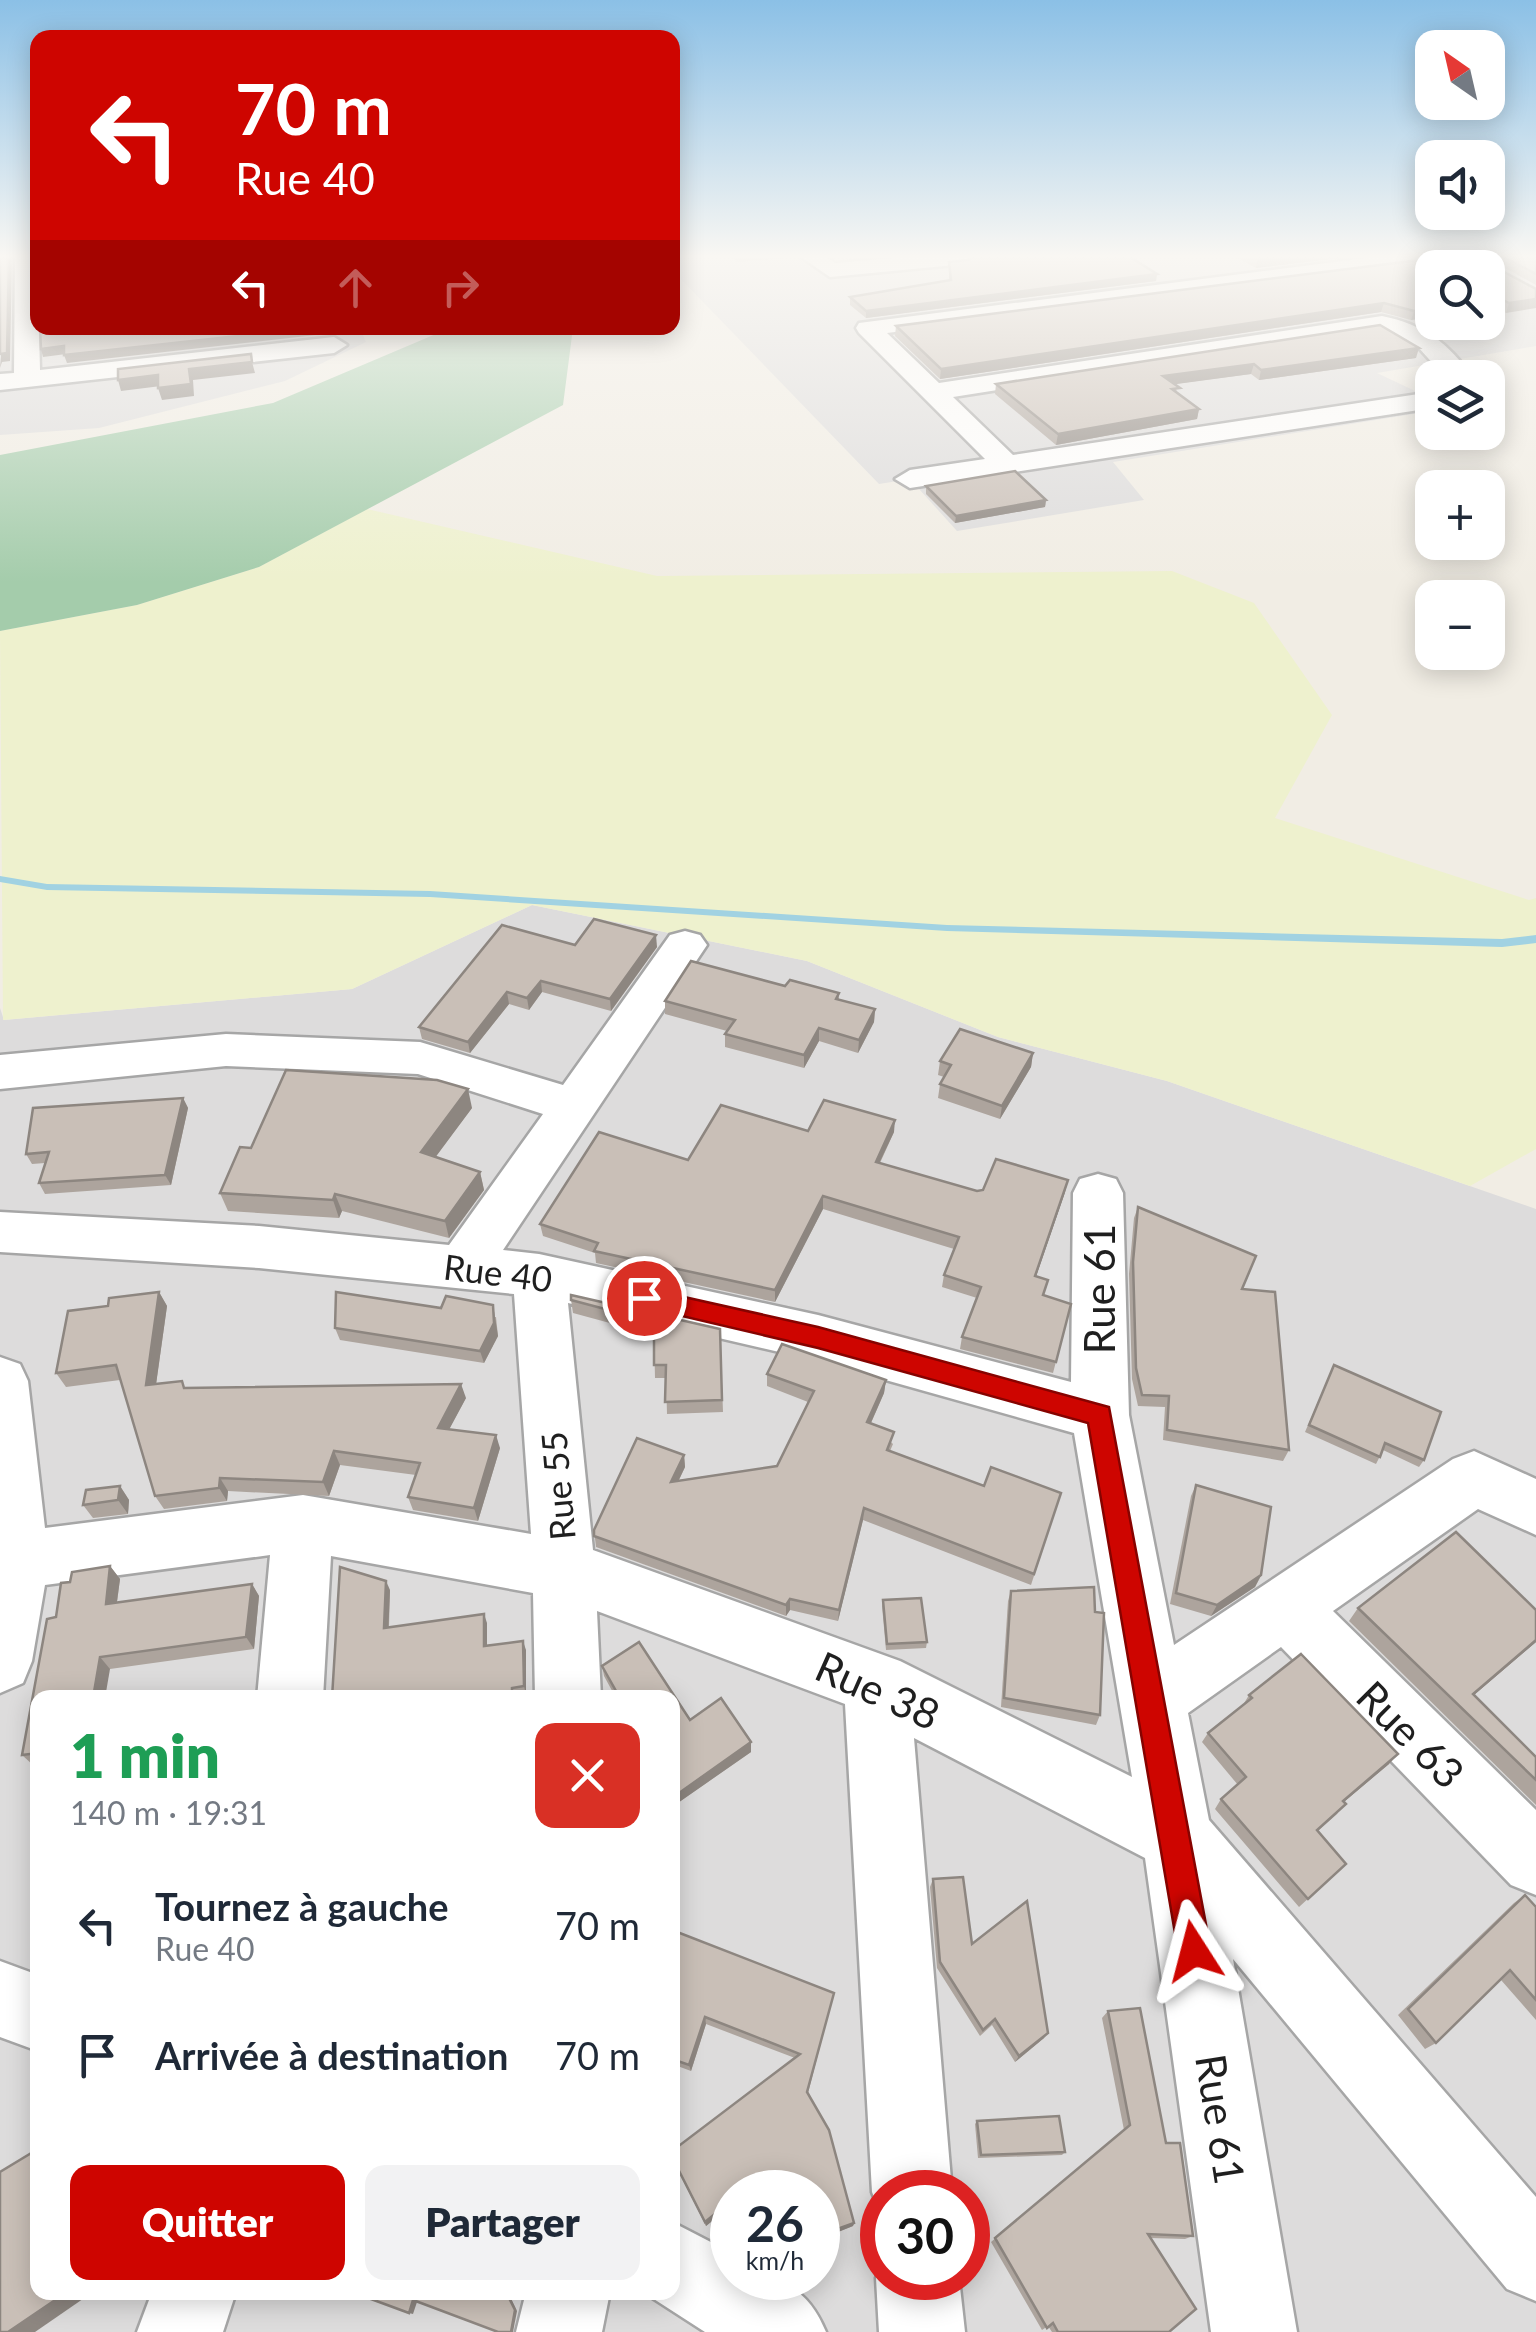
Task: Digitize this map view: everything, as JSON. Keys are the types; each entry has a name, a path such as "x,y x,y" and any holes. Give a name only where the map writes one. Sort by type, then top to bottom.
{"street":[{"path":"27,379 28,366"},
{"path":"0,382 146,366"},
{"path":"906,366 1006,464"},
{"path":"933,392 1068,366"},
{"path":"910,479 1415,403"},
{"path":"464,1267 685,945"},
{"path":"0,1072 226,1050 420,1058 574,1106"},
{"name":"Rue 61","path":"1098,1193 1100,1415 1177,1837 1254,2332"},
{"name":"Rue 40","path":"0,1232 259,1247 539,1275 818,1338 1100,1415"},
{"name":"Rue 55","path":"539,1275 564,1569 568,1690"},
{"path":"0,1381 7,1612"},
{"path":"1152,1698 1474,1478 1536,1508"},
{"path":"291,1690 303,1522"},
{"name":"Rue 38","path":"7,1612 303,1522 564,1569 877,1684 1177,1837 1536,2260"},
{"name":"Rue 63","path":"1286,1608 1536,1860"},
{"path":"877,1684 910,2170"},
{"path":"0,1999 30,2011"},
{"path":"680,2268 783,2332"},
{"path":"180,2332 191,2300"},
{"path":"559,2332 566,2300"},
{"path":"920,2300 922,2332"}],"shaded area":[{"path":"0,366 317,366 285,381 99,428 0,435"},
{"path":"765,366 1415,366 1377,373 1415,391 1415,414 1113,462 1144,500 957,531 910,479 879,484"},
{"path":"532,905 807,961 998,1037 1167,1081 1536,1209 1536,2332 0,2332 0,1008 4,1020 352,989"}],"green space":[{"path":"361,366 568,366 563,405 259,567 137,605 0,631 0,455 273,403"},
{"path":"367,509 657,576 1172,571 1254,603 1332,715 1275,818 1529,900 1536,898 1536,1149 1470,1186 1167,1081 998,1037 807,961 532,905 352,989 3,1020 0,631 137,605 259,567"}],"building":[{"path":"218,366 189,369 191,384 158,388 158,375 118,380 118,369"},
{"path":"1114,366 1240,366 1163,376 1180,388 1172,389 1199,409 1058,434 996,384"},
{"path":"1256,366 1291,366 1261,370"},
{"path":"1015,471 1046,500 956,516 926,486"},
{"path":"594,919 656,935 610,999 541,981 527,998 507,992 468,1042 419,1027 502,925 575,945"},
{"path":"691,961 785,986 790,980 839,993 836,999 875,1009 859,1040 819,1028 804,1055 725,1034 735,1020 665,1001"},
{"path":"960,1029 1033,1053 1002,1106 940,1084 951,1065 940,1061"},
{"path":"286,1070 437,1080 468,1089 421,1152 480,1172 445,1221 335,1194 333,1200 220,1193 240,1147 251,1148"},
{"path":"183,1098 165,1175 39,1183 49,1152 26,1154 33,1108"},
{"path":"824,1100 895,1120 876,1162 977,1191 983,1190 996,1159 1068,1180 1035,1276 1048,1280 1043,1295 1071,1304 1056,1362 962,1337 981,1287 944,1275 959,1237 823,1196 775,1290 594,1251 598,1243 540,1224 599,1132 688,1160 721,1105 808,1131"},
{"path":"1138,1207 1256,1256 1242,1289 1275,1292 1289,1450 1167,1430 1169,1396 1142,1395 1136,1368 1133,1262"},
{"path":"159,1292 146,1385 182,1381 184,1388 461,1384 438,1428 496,1435 474,1508 408,1497 420,1463 334,1451 323,1482 220,1478 219,1488 155,1496 116,1365 56,1373 68,1311 108,1306 109,1298"},
{"path":"336,1292 441,1308 446,1296 493,1305 494,1323 480,1351 335,1328"},
{"path":"571,1295 720,1329 722,1400 665,1402 666,1365 654,1365 654,1322 571,1300"},
{"path":"782,1344 886,1380 867,1422 894,1432 887,1450 984,1486 991,1467 1061,1493 1034,1574 864,1508 839,1610 790,1599 786,1605 594,1536 637,1438 684,1455 671,1482 777,1466 814,1391 767,1374"},
{"path":"1334,1365 1441,1412 1424,1460 1385,1443 1380,1457 1309,1425"},
{"path":"1196,1485 1271,1507 1261,1575 1217,1605 1176,1593"},
{"path":"120,1486 118,1500 83,1505 86,1490"},
{"path":"1456,1532 1536,1610 1536,1640 1473,1694 1536,1757 1536,1780 1358,1608"},
{"path":"110,1566 106,1604 252,1584 246,1637 100,1657 94,1690 34,1690 47,1619 56,1617 61,1583 70,1582 72,1572"},
{"path":"340,1567 386,1581 384,1628 484,1614 484,1646 523,1641 524,1686 512,1690 332,1690"},
{"path":"1094,1587 1095,1612 1104,1613 1100,1715 1004,1698 1011,1591"},
{"path":"921,1598 927,1642 887,1644 883,1600"},
{"path":"639,1642 670,1690 616,1690 602,1666"},
{"path":"1301,1654 1398,1754 1343,1801 1346,1804 1317,1830 1346,1864 1308,1899 1221,1799 1246,1777 1208,1733"},
{"path":"721,1698 751,1742 680,1792 680,1705 690,1720"},
{"path":"30,1711 30,1754 22,1755"},
{"path":"963,1877 972,1944 1027,1901 1048,2033 1019,2056 995,2019 983,2030 940,1962 933,1879"},
{"path":"1525,1895 1536,1907 1536,2000 1510,1970 1436,2043 1408,2009"},
{"path":"680,1933 834,1993 807,2092 829,2130 840,2170 710,2170 710,2218 705,2222 680,2173 680,2145 800,2054 705,2017 689,2065 680,2062"},
{"path":"1140,2008 1166,2143 1180,2143 1193,2236 1148,2234 1196,2309 1169,2332 1058,2332 1053,2323 1047,2328 995,2238 1130,2125 1108,2011"},
{"path":"1059,2116 1065,2152 981,2155 977,2121"},
{"path":"30,2154 30,2300 55,2300 8,2332 0,2332 0,2172"},
{"path":"840,2171 854,2223 840,2228"},
{"path":"374,2300 413,2300 409,2313"},
{"path":"413,2300 510,2300 515,2310 511,2332 498,2332"}],"waterway":[{"path":"0,879 47,887 430,894 947,928 1502,943 1536,939"}],"route":[{"path":"644,1298 818,1338 1100,1415 1194,1951"}]}
